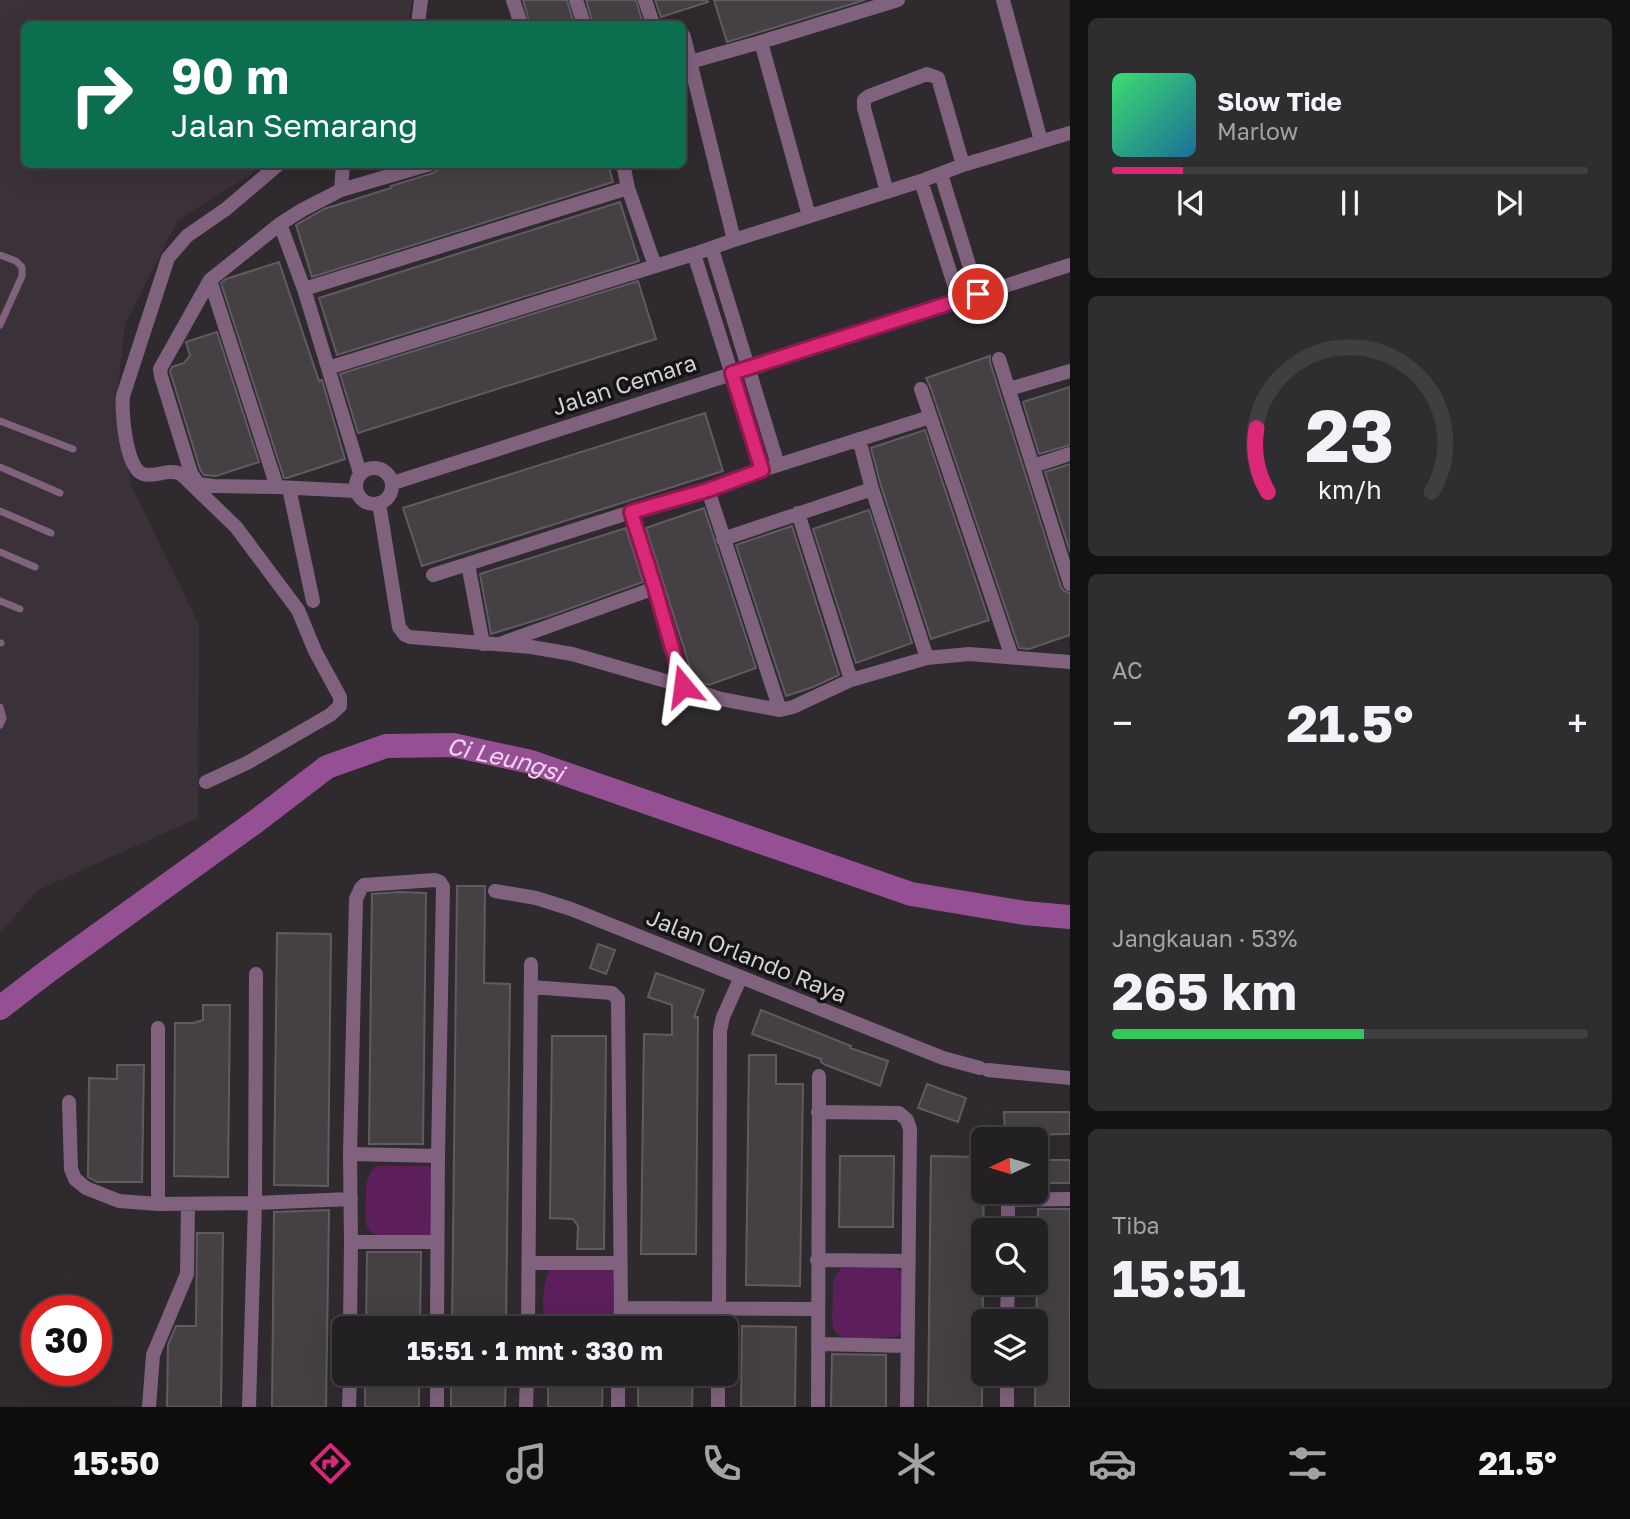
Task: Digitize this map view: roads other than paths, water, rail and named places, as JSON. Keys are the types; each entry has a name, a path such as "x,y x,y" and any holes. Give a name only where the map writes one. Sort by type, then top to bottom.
{"street":[{"path":"418,21 421,0"},
{"path":"513,0 520,21"},
{"path":"576,0 583,21"},
{"path":"645,0 652,21"},
{"path":"690,62 898,0"},
{"path":"1003,0 1041,141"},
{"path":"761,42 809,216"},
{"path":"686,48 734,240"},
{"path":"887,192 864,100 904,83 927,75 939,78 963,164"},
{"path":"328,368 922,181 963,164 1070,133"},
{"path":"206,782 247,763 330,715 340,706 340,697 315,651 298,610 236,527 181,474 169,471 154,475 138,472 133,465 123,424 123,396 168,258 187,236 226,209 274,168"},
{"path":"341,190 343,168"},
{"path":"356,491 198,484 191,473 160,369 210,280 280,224 341,190 416,168"},
{"path":"624,168 655,266"},
{"path":"941,174 978,294"},
{"path":"922,181 959,300"},
{"path":"303,289 628,188"},
{"path":"280,224 360,473"},
{"path":"712,248 778,465"},
{"path":"694,254 762,470"},
{"name":"Jalan Cemara","path":"393,483 1070,265"},
{"path":"210,280 283,487 313,601"},
{"path":"999,359 1033,466 1063,539 1070,584"},
{"path":"1009,389 1070,371"},
{"path":"921,389 1012,657"},
{"path":"433,575 708,490 762,470 930,417"},
{"path":"859,439 872,489 927,658"},
{"path":"1033,466 1070,454"},
{"path":"368,468 378,468 386,472 393,483 387,498 370,504 361,499 356,491 360,473 368,468"},
{"path":"723,539 872,489"},
{"path":"708,490 780,710"},
{"path":"379,503 399,627 410,637 531,647 572,654 721,699 780,710 793,707 851,680 927,658 969,654 1070,662"},
{"path":"631,512 683,686"},
{"path":"798,513 851,680"},
{"path":"468,564 490,644"},
{"path":"490,644 655,588"},
{"path":"350,1316 350,1154 356,899 364,885 435,880 443,887 437,1316"},
{"name":"Jalan Orlando Raya","path":"495,891 536,898 571,909 943,1058 984,1069 1070,1078"},
{"path":"528,1316 531,964"},
{"path":"249,1407 255,1203 256,974"},
{"path":"719,1316 720,1031 723,1017 741,977"},
{"path":"531,987 612,993 618,999 621,1316"},
{"path":"158,1028 158,1204"},
{"path":"818,1407 819,1076"},
{"path":"69,1102 71,1169 75,1179 86,1188 108,1198 158,1204 351,1199"},
{"path":"818,1112 899,1113 907,1120 910,1129 907,1407"},
{"path":"350,1154 438,1156"},
{"path":"1048,1198 1070,1199"},
{"path":"149,1407 153,1355 187,1274 188,1204"},
{"path":"351,1242 437,1242"},
{"path":"817,1260 909,1261"},
{"path":"530,1263 620,1263"},
{"path":"621,1307 818,1309"},
{"path":"819,1344 907,1346"},
{"path":"349,1407 350,1386"},
{"path":"437,1386 437,1407"},
{"path":"526,1407 527,1386"},
{"path":"618,1386 618,1407"},
{"path":"718,1386 718,1407"},
{"path":"1007,1386 1007,1407"}],"lane":[{"path":"0,255 16,261 22,267 22,276 4,303 0,325"},
{"path":"0,421 73,449"},
{"path":"0,467 60,493"},
{"path":"0,511 51,533"},
{"path":"0,552 35,567"},
{"path":"0,601 20,609"},
{"path":"0,707 4,718 0,725"}],"waterway":[{"name":"Ci Leungsi","path":"0,1008 327,767 386,746 453,745 531,762 911,894 1025,913 1070,917"}]}
